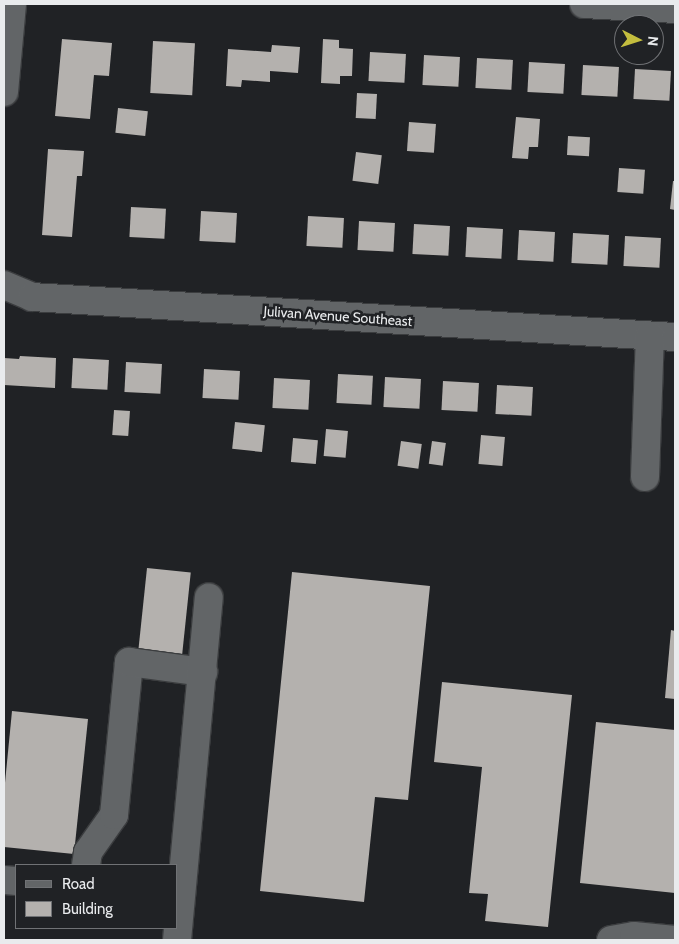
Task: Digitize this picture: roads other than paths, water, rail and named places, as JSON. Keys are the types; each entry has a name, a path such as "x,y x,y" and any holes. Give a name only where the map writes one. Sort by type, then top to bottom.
{"street":[{"path":"4,92 12,4"},
{"path":"584,4 675,9"},
{"name":"Julivan Avenue Southeast","path":"4,285 32,297 663,336"},
{"path":"645,477 663,336"},
{"path":"177,940 209,597"},
{"path":"86,864 88,852 114,816 128,662 203,672"},
{"path":"611,940 634,936 675,940"}]}
